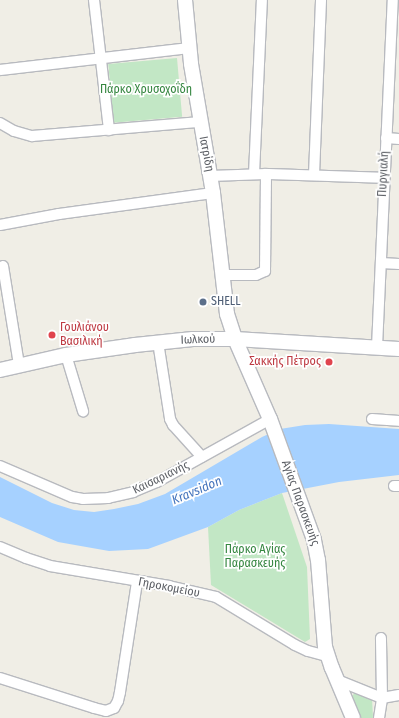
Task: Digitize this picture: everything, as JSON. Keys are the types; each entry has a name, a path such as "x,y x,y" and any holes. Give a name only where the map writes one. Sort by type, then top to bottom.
{"street":[{"path":"94,0 109,130"},
{"path":"185,0 189,48 200,122"},
{"path":"254,174 262,0"},
{"path":"314,175 321,0"},
{"name":"Πυργιαλή","path":"377,347 393,0"},
{"path":"0,70 189,48"},
{"name":"Ιατρίδη","path":"0,123 14,132 32,136 200,122 213,193 227,314 235,339"},
{"path":"386,138 399,139"},
{"path":"222,275 256,275 265,271 266,174"},
{"path":"210,176 266,174 384,178"},
{"path":"0,225 61,214 213,193"},
{"path":"381,263 399,264"},
{"path":"3,266 19,365"},
{"name":"Ιωλκού","path":"0,370 66,355 158,342 193,339 235,339 399,349"},
{"name":"Αγίας Παρασκευής","path":"235,339 271,423 316,548 323,636 327,656 353,718"},
{"path":"158,342 170,419 173,426 202,457"},
{"path":"66,355 83,411"},
{"path":"372,419 399,421"},
{"name":"Καισαριανής","path":"0,466 63,494 89,499 108,498 133,492 165,478 202,457 271,423"},
{"name":"Γηροκομείου","path":"0,547 50,566 137,582 169,586 216,597 295,645 308,651 327,656"},
{"path":"0,678 94,708 106,711 114,708 118,701 120,692 137,582"},
{"path":"379,718 382,698 381,638"},
{"path":"337,680 382,698 399,695"}],"green space":[{"name":"Πάρκο Χρυσοχοΐδη","path":"177,58 182,117 113,123 108,64"},
{"name":"Πάρκο Αγίας Παρασκευής","path":"282,493 307,567 310,639 305,642 211,585 208,527 239,510"},
{"path":"355,692 372,697 373,718 357,718 351,698"}],"water":[{"name":"Kravsidon","path":"329,424 399,429 399,475 339,482 282,493 239,510 208,527 148,549 109,551 58,542 0,517 0,477 52,503 74,510 94,512 114,509 138,504 165,494 262,437 280,429 305,425"}],"place":[{"name":"SHELL","path":"203,302"},
{"name":"Γουλιάνου Βασιλική","path":"52,335"},
{"name":"Σακκής Πέτρος","path":"329,362"}]}
